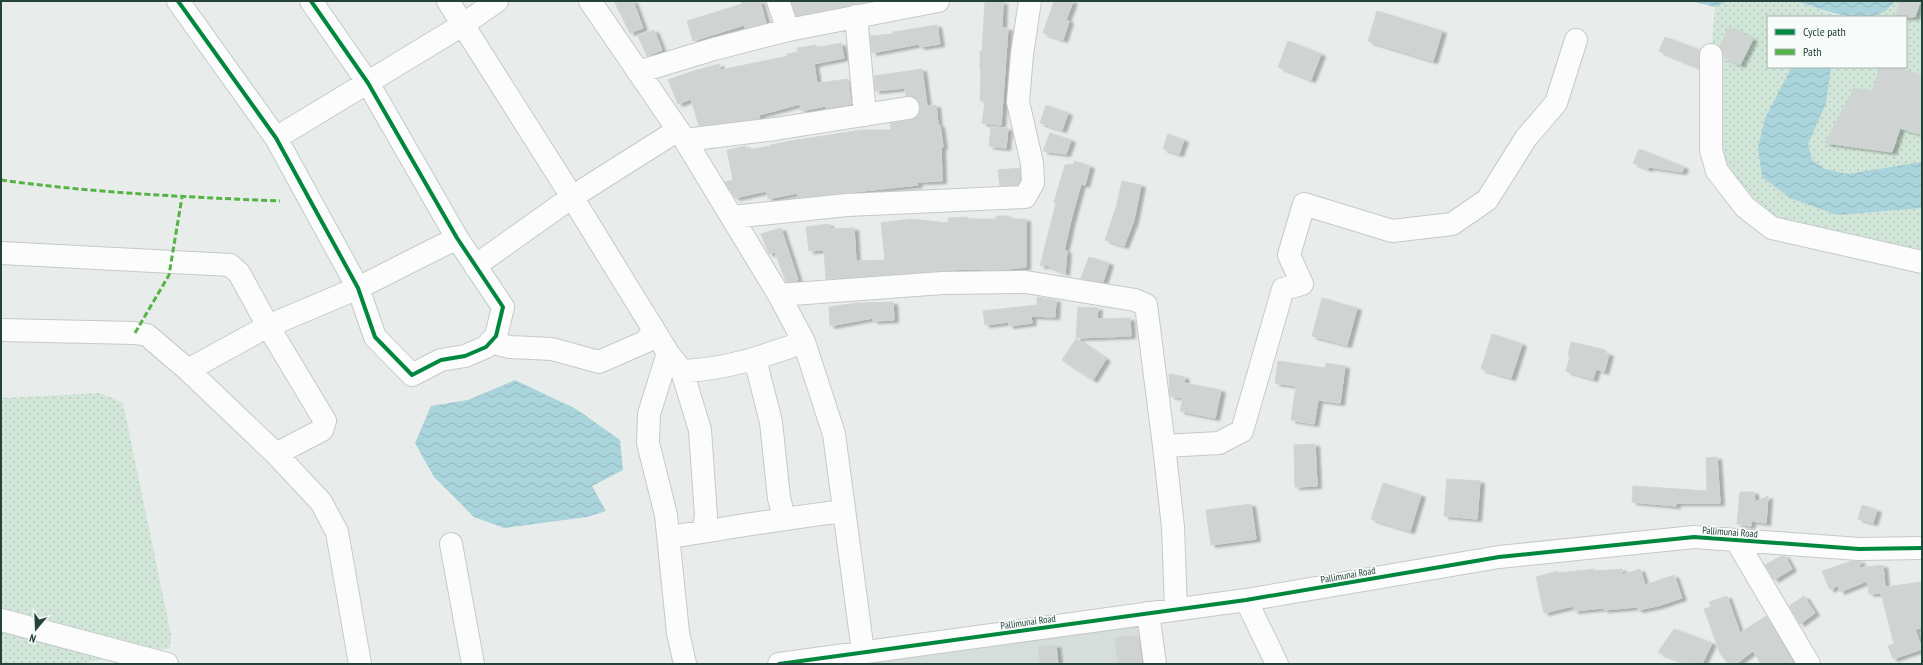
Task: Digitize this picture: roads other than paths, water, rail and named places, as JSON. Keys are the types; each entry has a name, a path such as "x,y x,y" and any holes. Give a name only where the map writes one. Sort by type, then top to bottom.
{"street":[{"path":"178,1 276,138 358,288 375,337 418,371 441,360 465,356 488,345 496,336 503,307 457,238 368,83 312,1"},
{"path":"448,1 464,24 668,353 682,371 700,430 706,516 703,532"},
{"path":"276,138 464,24 497,1"},
{"path":"590,1 682,135 779,294 804,342 834,434 862,652"},
{"path":"778,1 788,30"},
{"path":"638,72 714,49 788,30 938,1"},
{"path":"732,217 847,206 1025,197 1033,183 1032,170 1018,102 1022,54 1030,1"},
{"path":"856,16 865,115"},
{"path":"1164,446 1219,443 1242,431 1283,289 1302,284 1289,255 1304,204 1392,230 1452,224 1487,200 1526,138 1556,103 1576,40"},
{"path":"1710,55 1710,150 1717,171 1745,208 1772,228 1922,262"},
{"path":"475,266 572,197 682,135 865,115 908,108"},
{"path":"188,370 268,326 358,288 457,238"},
{"path":"1,253 230,265 239,272 268,326 325,424 322,430 276,454"},
{"path":"779,294 943,283 1026,282 1135,300 1146,305 1173,527 1176,609"},
{"path":"488,345 552,349 599,362 647,340 653,328"},
{"path":"1,330 135,333 147,335 188,370 276,454 321,502 337,532 360,664"},
{"path":"682,371 706,370 755,359 804,342"},
{"path":"668,353 648,414 648,443 666,515 678,632 685,664"},
{"path":"755,359 771,422 779,498 784,518"},
{"path":"669,537 784,518 844,511"},
{"name":"Pallimunai Road","path":"779,664 825,661 862,652 1246,600 1499,557 1694,537 1859,549 1922,548"},
{"path":"1736,540 1809,664"},
{"path":"450,544 473,664"},
{"path":"1246,600 1277,664"},
{"path":"1148,613 1155,664"},
{"path":"1,620 167,664"}],"water":[{"path":"1691,1 1728,1 1715,7"},
{"path":"1796,1 1895,1 1886,10 1868,16 1848,16"},
{"path":"1791,68 1831,68 1826,103 1808,144 1812,160 1825,169 1847,174 1922,162 1922,208 1837,215 1790,198 1762,177 1758,148 1765,118"},
{"path":"515,380 576,409 620,440 623,470 592,486 606,511 587,517 504,528 474,517 434,477 415,443 431,406 468,400"}]}
